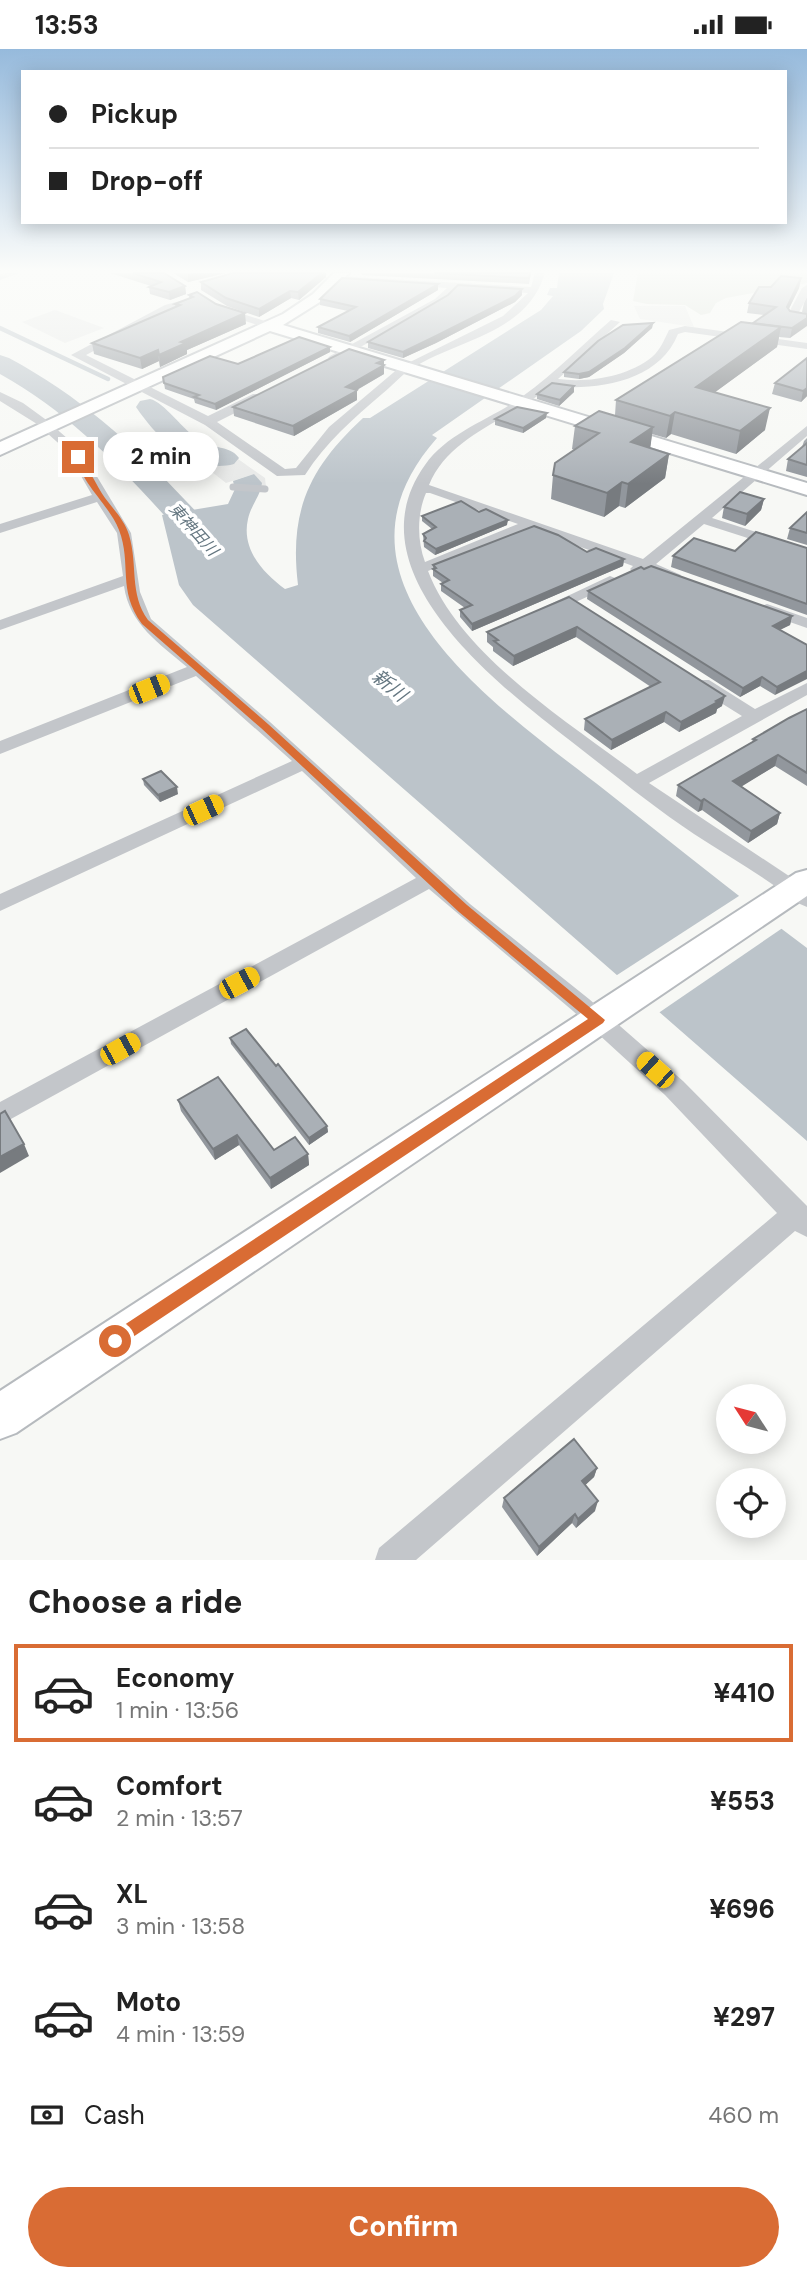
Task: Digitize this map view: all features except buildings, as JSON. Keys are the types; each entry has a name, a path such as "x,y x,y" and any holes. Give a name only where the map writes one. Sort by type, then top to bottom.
{"street":[{"path":"99,344 77,355 142,385 208,421 282,473 300,471 330,431 414,370 461,344"},
{"path":"0,449 232,344"},
{"path":"325,344 807,489"},
{"path":"328,361 362,344"},
{"path":"0,1417 608,1013 796,892 699,828 527,698 434,599 419,567 412,525 420,488 430,467 452,443 512,400 546,381 590,344"},
{"path":"546,381 572,387 636,371 662,356 670,344"},
{"path":"789,344 807,346"},
{"path":"208,421 267,392"},
{"path":"0,395 52,427 78,457 100,497 121,524 126,537 136,609 145,622 472,916 608,1013 802,1219 390,1560"},
{"path":"536,614 576,603 645,565 807,429"},
{"path":"420,488 432,489 683,579"},
{"path":"0,529 100,497"},
{"path":"702,519 807,553"},
{"path":"419,567 432,566 531,524"},
{"path":"0,625 130,579"},
{"path":"757,605 807,623"},
{"path":"0,748 198,669"},
{"path":"686,673 755,717"},
{"path":"636,782 807,688"},
{"path":"0,904 304,763"},
{"path":"0,1114 431,879"}],"lane":[{"path":"233,487 265,489"}],"shaded area":[{"path":"231,454 265,478 266,487 262,486 254,474 226,483 203,465"}],"water":[{"name":"新川","path":"488,344 563,344 432,435 437,438 403,492 395,543 407,592 435,639 474,682 518,722 807,948 807,1141 193,605 179,585 162,515 228,504 235,489 233,481 254,474 262,483 248,519 251,550 262,568 285,589 298,585 297,535 300,513 307,493 316,473 344,436 363,418 370,418"}],"pier":[{"path":"742,894 784,927 657,1014 614,977"}],"waterway":[{"path":"33,344 108,379"},
{"name":"東神田川","path":"0,363 52,393 96,427 136,465 219,557"},
{"path":"150,407 167,429 192,449 224,458"}],"route":[{"path":"78,457 100,497 121,524 126,537 131,595 145,622 264,726 463,909 598,1020 115,1341"}]}
